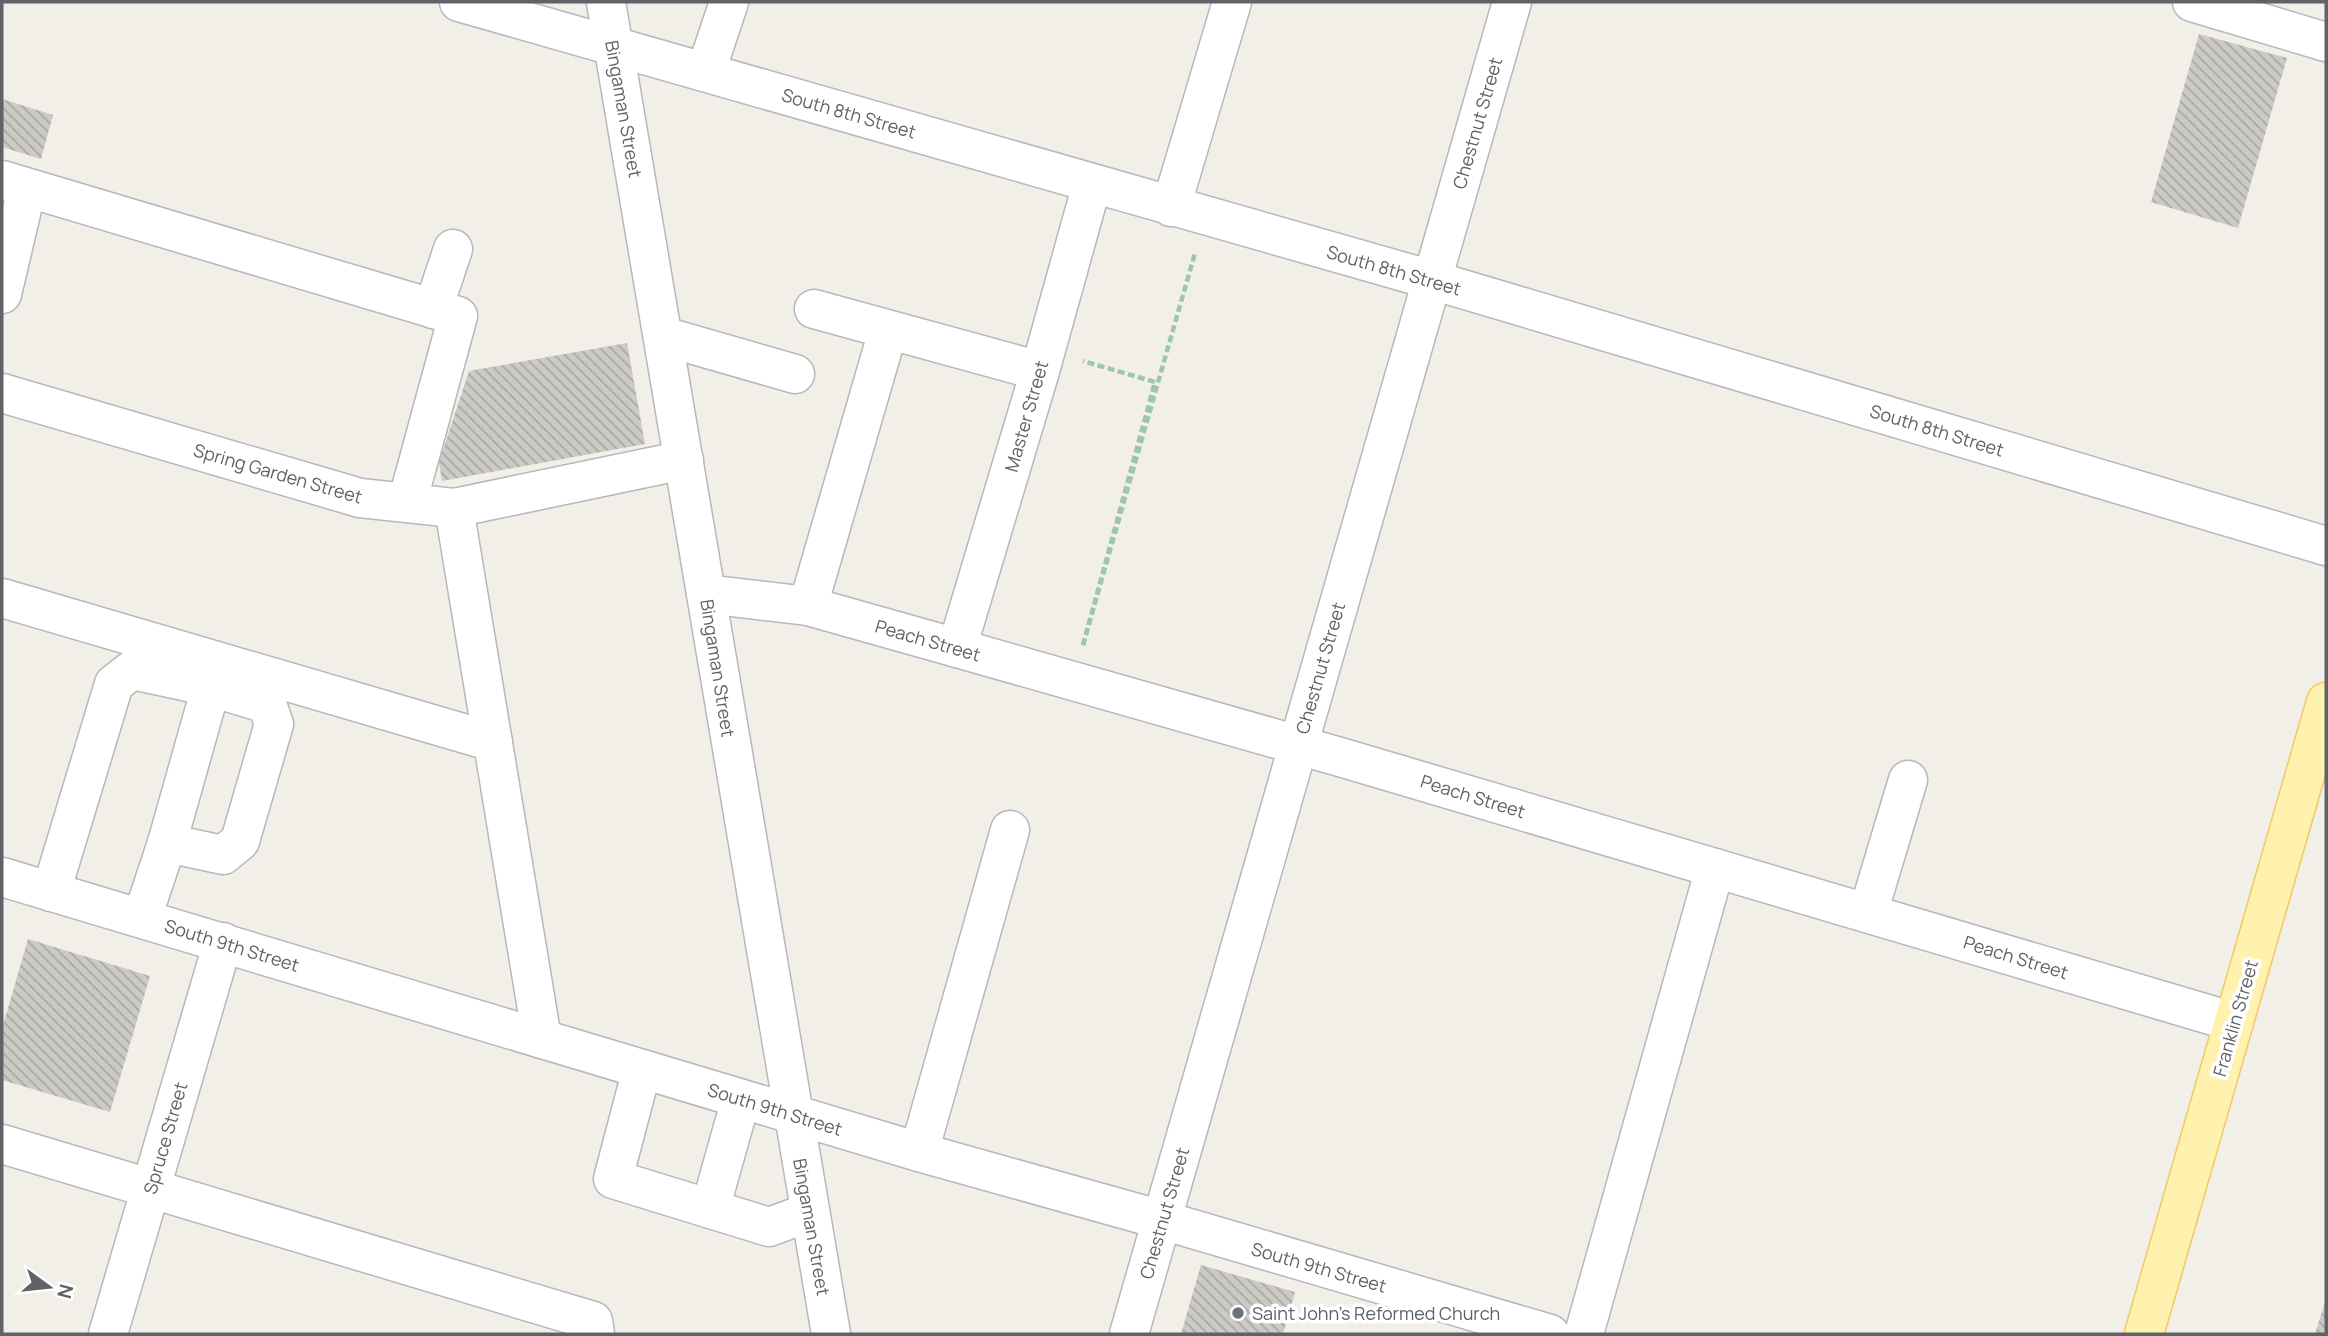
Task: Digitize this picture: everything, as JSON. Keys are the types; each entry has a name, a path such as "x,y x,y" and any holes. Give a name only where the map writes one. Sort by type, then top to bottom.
{"main road":[{"name":"Franklin Street","path":"2144,1334 2326,702"}],"street":[{"name":"South 8th Street","path":"458,2 1432,280 2326,546"},
{"name":"Bingaman Street","path":"606,2 831,1334"},
{"path":"706,71 729,2"},
{"path":"1188,212 1232,2"},
{"name":"Chestnut Street","path":"1129,1334 1512,2"},
{"path":"2192,2 2244,9 2326,42"},
{"path":"2,294 15,184 458,316 407,503"},
{"name":"Master Street","path":"957,648 1043,361 1092,184"},
{"path":"433,309 453,249"},
{"path":"814,309 888,331 1043,361"},
{"path":"808,606 888,331"},
{"path":"663,336 795,374"},
{"name":"Spring Garden Street","path":"2,393 360,498 454,508 684,460"},
{"path":"454,508 542,1039"},
{"name":"Peach Street","path":"706,594 808,606 1298,744 2234,1022"},
{"path":"2,598 493,742"},
{"path":"51,892 114,684 132,670 211,687 267,704 274,724 240,841 223,855 167,843"},
{"path":"142,918 167,843 211,687"},
{"path":"1868,913 1908,780"},
{"path":"919,1152 1010,830"},
{"path":"1584,1334 1715,868"},
{"name":"South 9th Street","path":"2,877 919,1152 1550,1334"},
{"name":"Spruce Street","path":"108,1334 223,942"},
{"path":"642,1069 613,1179 769,1227 810,1212"},
{"path":"710,1209 741,1098"},
{"path":"2,1144 593,1321 595,1334"}],"path":[{"path":"1073,681 1188,212"},
{"path":"1043,361 1156,382 1073,681"}],"building":[{"path":"2199,34 2287,58 2238,228 2151,202"},
{"path":"2,99 53,115 41,159 2,147"},
{"path":"627,343 645,444 442,481 439,462 469,371"},
{"path":"28,939 150,976 110,1112 2,1080 2,1029"},
{"name":"Saint John's Reformed Church","path":"1201,1265 1295,1292 1283,1334 1181,1334"},
{"path":"2326,1299 2326,1334 2315,1334"}],"place":[{"name":"Saint John's Reformed Church","path":"1238,1313"}]}
